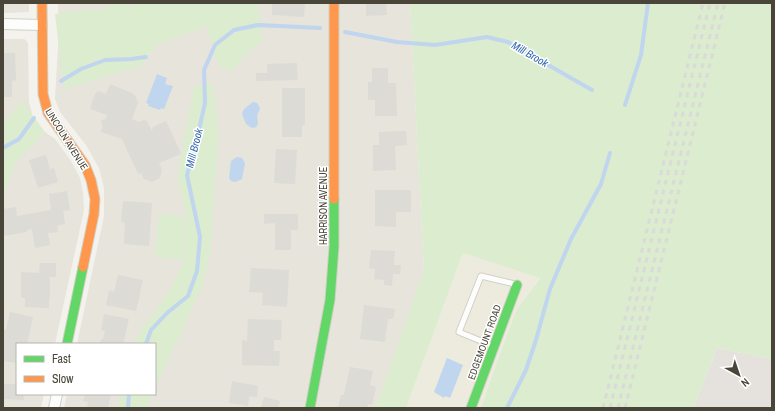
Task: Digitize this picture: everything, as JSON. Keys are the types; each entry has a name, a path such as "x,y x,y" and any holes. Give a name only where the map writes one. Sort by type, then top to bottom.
{"street":[{"name":"LINCOLN AVENUE","path":"42,3 43,94 48,112 85,165 92,180 95,199 94,214 67,343"},
{"name":"HARRISON AVENUE","path":"310,408 330,300 334,247 334,3"},
{"path":"3,24 42,25"},
{"name":"EDGEMOUNT ROAD","path":"471,408 517,285"},
{"path":"54,408 57,395"}],"lane":[{"path":"494,346 459,332 481,276 517,285"}],"shaded area":[{"path":"3,3 29,3 29,12 3,13"},
{"path":"58,3 410,3 424,272 376,408 64,408 67,395 156,395 156,343 77,343 104,216 104,188 99,168 86,145 60,112 55,99 59,29"},
{"path":"3,39 24,39 27,41 29,102 32,113 25,123 3,142"},
{"path":"45,132 55,139 71,161 80,178 83,193 84,210 55,343 16,343 16,395 44,395 41,408 3,408 3,196 14,163"},
{"path":"463,253 540,277 517,309 481,408 406,408"},
{"path":"717,348 772,359 772,408 693,408"}],"green space":[{"path":"110,3 127,3 127,7 145,3 259,3 258,10 263,40 249,51 231,71 220,68 206,26 157,45 141,66 64,89 55,14 110,8"},
{"path":"410,3 772,3 772,359 717,348 693,408 481,408 517,309 540,278 463,253 406,408 376,408 424,271"},
{"path":"213,83 219,136 211,249 203,285 156,386 156,343 135,343 137,336 175,281 183,262 187,214 178,182 179,167 194,87"},
{"path":"22,101 45,132 15,163 3,196 3,123"},
{"path":"159,214 185,216 181,260 155,257"},
{"path":"122,395 152,395 147,408 118,408"}],"water":[{"path":"157,74 167,78 165,84 173,86 164,109 161,108 160,110 148,106 149,104 146,103"},
{"path":"253,102 257,103 260,108 257,116 258,124 256,127 252,128 246,124 242,114 244,109"},
{"path":"237,157 242,158 245,163 242,179 235,182 231,181 229,178 231,161"},
{"path":"447,358 463,365 450,398 445,396 444,398 434,392"}],"building":[{"path":"272,3 305,3 304,17 272,15"},
{"path":"366,3 386,3 387,15 366,16"},
{"path":"3,53 15,53 16,80 12,81 12,97 3,97"},
{"path":"297,63 298,80 256,81 256,73 267,73 267,64"},
{"path":"372,68 388,68 388,83 396,83 397,116 375,116 375,100 368,100 368,82 372,82"},
{"path":"110,84 132,93 136,97 138,103 132,119 139,122 144,120 147,121 152,131 153,127 166,121 180,151 181,154 159,163 162,170 160,178 152,182 144,179 141,173 138,174 122,139 101,132 103,126 101,123 102,120 106,119 107,115 90,109 94,96 98,91 106,94"},
{"path":"282,88 305,88 305,125 302,125 302,137 282,137"},
{"path":"406,131 407,145 395,146 396,170 373,171 373,145 379,145 379,132"},
{"path":"276,149 297,150 295,184 274,183"},
{"path":"46,155 50,169 54,168 58,182 38,188 29,160"},
{"path":"375,190 411,190 411,212 396,212 396,227 375,226"},
{"path":"67,191 70,210 63,211 65,224 57,226 58,232 48,233 50,245 35,248 32,229 27,230 27,232 3,236 3,209 16,207 17,216 51,210 49,194"},
{"path":"123,201 152,203 149,246 124,244 125,223 121,222"},
{"path":"264,214 298,214 298,230 291,230 291,250 275,250 275,223 264,224"},
{"path":"371,250 395,251 394,265 401,265 400,274 393,274 392,286 384,285 384,280 374,279 375,269 369,268"},
{"path":"40,263 56,263 56,277 50,277 49,308 25,307 25,298 21,298 21,272 39,273"},
{"path":"251,268 289,270 287,307 262,305 263,293 249,292"},
{"path":"118,275 143,280 136,311 106,305 109,290 114,292"},
{"path":"364,305 395,309 393,319 388,319 385,342 360,339"},
{"path":"10,312 33,317 27,343 16,343 16,363 3,361 3,329 6,330"},
{"path":"104,314 129,319 123,343 100,343 105,331 101,330"},
{"path":"248,319 282,320 281,340 274,340 274,351 280,351 279,366 242,365 242,340 247,341"},
{"path":"350,367 373,371 370,385 376,387 372,405 368,404 367,408 338,408 341,395 344,395"},
{"path":"232,381 258,386 257,397 249,396 248,406 229,403"},
{"path":"3,384 16,384 16,395 24,395 24,400 3,399"},
{"path":"85,395 111,395 108,408 87,408 88,402 83,401"},
{"path":"264,397 280,401 278,408 261,408"}],"waterway":[{"name":"Mill Brook","path":"625,105 641,55 648,3"},
{"name":"Mill Brook","path":"146,343 151,330 167,313 188,296 197,271 200,237 187,175 205,103 204,70 215,45 234,30 258,25 320,28"},
{"name":"Mill Brook","path":"345,32 397,42 435,45 487,37 508,42 592,90"},
{"path":"61,81 81,69 105,60 146,57"},
{"path":"3,148 19,139 34,118"},
{"path":"507,408 526,370 550,289 571,239 601,184 610,153"},
{"name":"Mill Brook","path":"128,408 129,395"}],"railway":[{"path":"603,408 703,3"},
{"path":"610,408 710,3"},
{"path":"618,408 718,3"},
{"path":"625,408 725,3"}],"traffic: fast":[{"path":"310,408 330,300 334,247 334,199"},
{"path":"67,343 83,267"},
{"path":"471,408 517,285"}],"traffic: slow":[{"path":"42,3 43,94 48,113 85,165 91,180 95,199 94,214 83,267"},
{"path":"334,3 334,199"}]}
